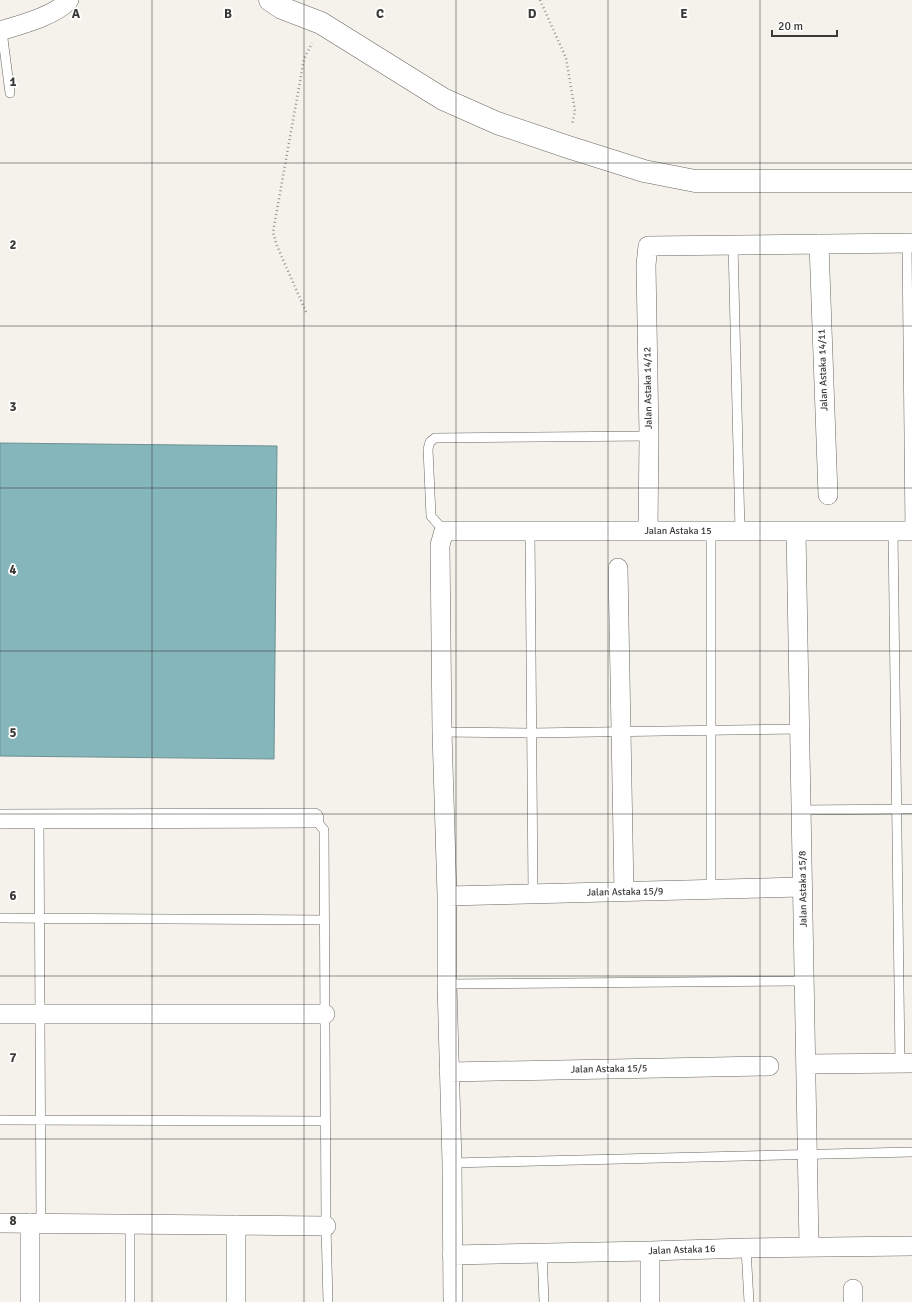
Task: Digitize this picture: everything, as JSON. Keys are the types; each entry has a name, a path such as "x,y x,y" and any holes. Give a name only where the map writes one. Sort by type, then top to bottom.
{"street":[{"path":"1,31 46,15 65,5 70,0"},
{"path":"270,0 282,8 321,23 443,99 497,123 644,171 695,181 912,181"},
{"path":"302,0 321,23"},
{"path":"733,244 910,243"},
{"name":"Jalan Astaka 14/12","path":"648,531 649,436 646,265 648,246 733,244"},
{"name":"Jalan Astaka 14/11","path":"819,244 828,495"},
{"name":"Jalan Astaka 15/8","path":"796,531 809,1246"},
{"name":"Jalan Astaka 15","path":"444,532 905,531"},
{"path":"444,532 440,545 442,732 447,896 447,984 452,1162 453,1302"},
{"path":"618,568 624,892"},
{"path":"0,819 314,818"},
{"name":"Jalan Astaka 15/9","path":"447,896 802,887"},
{"path":"0,1014 325,1014"},
{"path":"806,1064 906,1063"},
{"name":"Jalan Astaka 15/5","path":"450,1072 769,1066"},
{"path":"0,1223 326,1226"},
{"path":"30,1302 35,1223"},
{"path":"236,1225 236,1302"},
{"name":"Jalan Astaka 16","path":"452,1255 809,1246 912,1246"},
{"path":"650,1251 650,1302"}],"lane":[{"path":"1,31 10,93"},
{"path":"906,1063 897,809 905,531 910,243"},
{"path":"733,244 740,531"},
{"path":"444,532 431,516 428,449 430,442 435,438 649,436"},
{"path":"711,531 711,890"},
{"path":"530,532 533,894"},
{"path":"442,732 531,733 800,729"},
{"path":"801,810 912,809"},
{"path":"314,818 324,830 326,1226 328,1302"},
{"path":"35,1223 40,1121 39,819"},
{"path":"0,918 324,920"},
{"path":"447,984 804,981"},
{"path":"0,1120 326,1121"},
{"path":"452,1162 912,1152"},
{"path":"130,1224 130,1302"},
{"path":"746,1248 749,1302"},
{"path":"542,1252 544,1302"}],"path":[{"path":"540,0 566,58 575,111 568,147"},
{"path":"306,312 277,246 273,232 304,59 321,23"}],"water":[{"path":"0,443 277,446 274,759 0,756"}]}
